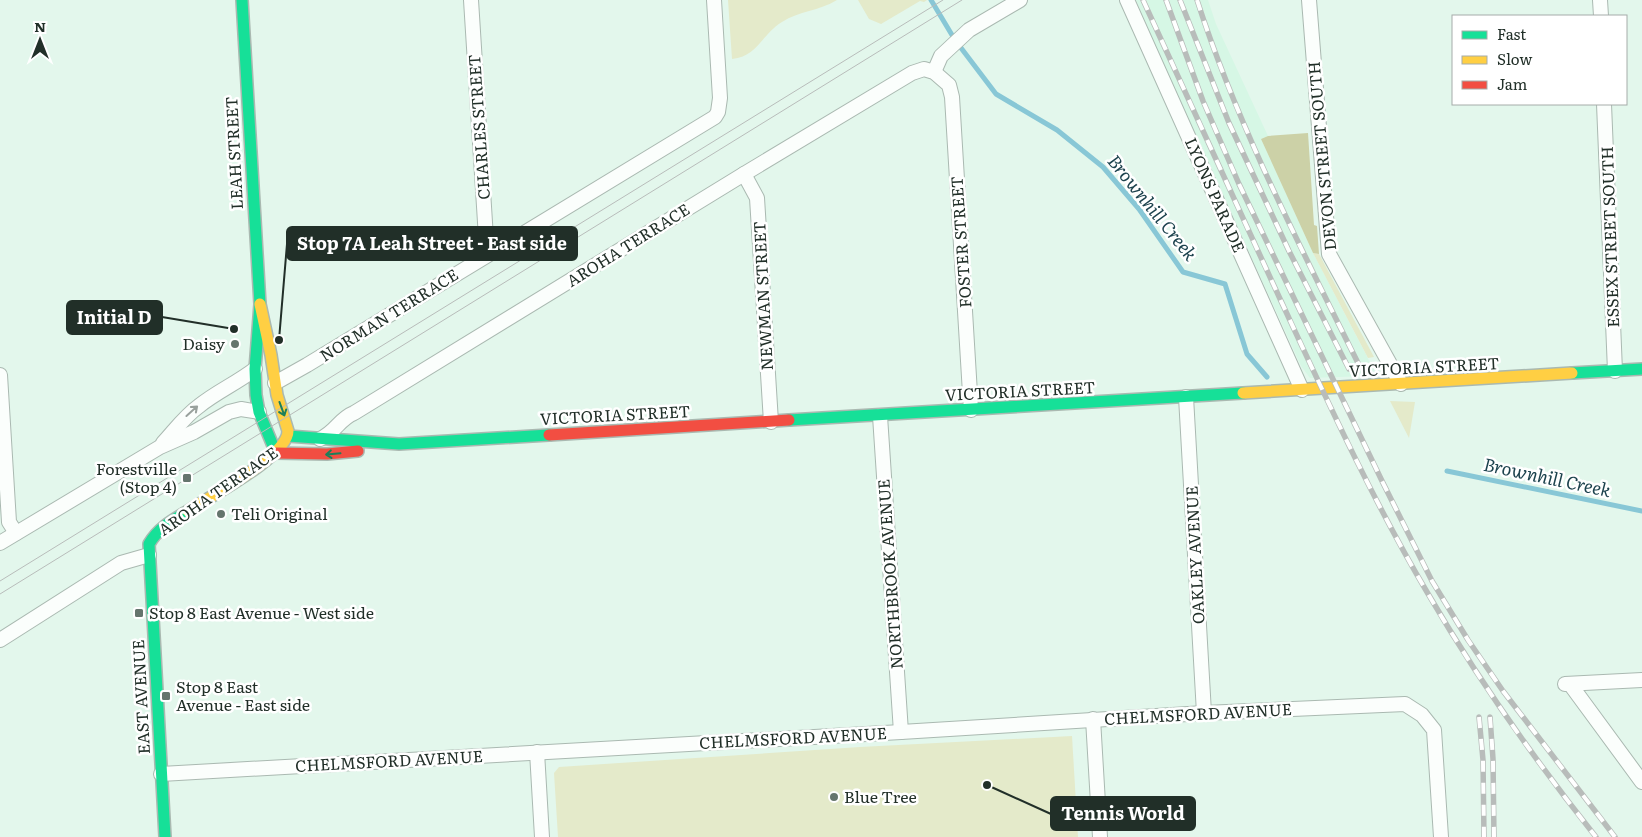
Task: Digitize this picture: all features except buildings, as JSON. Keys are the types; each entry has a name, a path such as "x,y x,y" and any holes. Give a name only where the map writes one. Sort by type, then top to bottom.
{"street":[{"name":"LEAH STREET","path":"242,0 260,304 278,401 287,424 288,436"},
{"name":"CHARLES STREET","path":"471,0 487,254"},
{"name":"NORMAN TERRACE","path":"275,382 315,360 709,121 718,112 720,98 714,0"},
{"path":"938,74 941,56 969,30 1020,0"},
{"name":"LYONS PARADE","path":"1127,0 1302,390"},
{"name":"DEVON STREET SOUTH","path":"1309,0 1329,254 1401,384"},
{"path":"1600,0 1601,15"},
{"name":"AROHA TERRACE","path":"319,439 330,434 342,420 912,73 924,69 938,74"},
{"name":"FOSTER STREET","path":"938,74 949,85 952,97 971,410"},
{"name":"ESSEX STREET SOUTH","path":"1604,105 1615,371"},
{"name":"NEWMAN STREET","path":"744,174 757,198 770,422"},
{"name":"LEAH STREET","path":"260,304 255,369 256,396 259,412 276,453"},
{"path":"160,447 198,406 238,382 255,369"},
{"name":"VICTORIA STREET","path":"276,453 326,454 399,444 1642,369"},
{"path":"0,375 9,522 16,533"},
{"name":"OAKLEY AVENUE","path":"1186,397 1204,712"},
{"path":"0,543 160,447 185,436 232,410 241,409 259,412"},
{"name":"NORTHBROOK AVENUE","path":"880,416 901,732"},
{"name":"VICTORIA STREET","path":"288,436 399,444"},
{"name":"AROHA TERRACE","path":"0,640 121,563 149,555 151,540 165,525 261,465 276,453 288,436"},
{"name":"EAST AVENUE","path":"149,555 165,837"},
{"path":"1642,680 1567,684 1642,782"},
{"name":"CHELMSFORD AVENUE","path":"161,774 901,732 1204,712 1404,704 1422,715 1434,730 1441,837"},
{"path":"1093,719 1100,837"},
{"path":"537,752 542,837"}],"shaded area":[{"path":"728,0 837,0 823,7 789,18 775,27 748,54 732,59"},
{"path":"858,0 927,0 924,2 920,1 881,24 869,19"},
{"path":"1136,0 1208,0 1216,24 1268,136 1261,139 1313,253 1374,370 1368,376 1310,378 1301,366"},
{"path":"1308,133 1314,225 1317,226 1319,254 1313,253 1261,139 1268,136"},
{"path":"1313,253 1319,254 1374,357 1368,358"},
{"path":"1390,401 1415,402 1409,438"},
{"path":"1072,736 1078,837 558,837 554,773 559,767 860,747"}],"waterway":[{"name":"Brownhill Creek","path":"931,0 955,40 996,94 1057,130 1103,167 1139,209 1183,272 1225,284 1247,354 1267,377"},
{"name":"Brownhill Creek","path":"1447,471 1642,511"}],"tram line":[{"path":"0,581 943,0"},
{"path":"0,594 962,0"}],"railway":[{"path":"1143,0 1315,375 1387,521 1446,624 1486,687 1528,748 1596,837"},
{"path":"1166,0 1203,101 1239,184 1432,581 1468,640 1503,691 1615,837"},
{"path":"1180,0 1229,123 1289,251 1349,369"},
{"path":"1197,0 1231,94 1271,186 1359,365"},
{"path":"1479,717 1483,760 1484,837"},
{"path":"1490,717 1493,759 1494,837"}],"traffic: fast":[{"path":"242,0 260,304 255,369 256,395 259,412 276,453"},
{"path":"1572,373 1642,369"},
{"path":"789,420 1243,393"},
{"path":"288,436 399,444 549,435"},
{"path":"165,837 149,544 161,529 188,511"}],"traffic: slow":[{"path":"188,511 262,464 285,441 288,431 277,395 260,304"},
{"path":"1243,393 1572,373"}],"traffic: jam":[{"path":"549,435 789,420"},
{"path":"276,453 327,454 358,451"}],"place":[{"name":"Initial D","path":"234,329"},
{"name":"Stop 7A Leah Street - East side","path":"279,340"},
{"name":"Daisy","path":"235,344"},
{"name":"Forestville (Stop 4)","path":"187,478"},
{"name":"Teli Original","path":"221,514"},
{"name":"Stop 8 East Avenue - West side","path":"139,613"},
{"name":"Stop 8 East Avenue - East side","path":"166,696"},
{"name":"Tennis World","path":"987,785"},
{"name":"Blue Tree","path":"834,797"}]}
